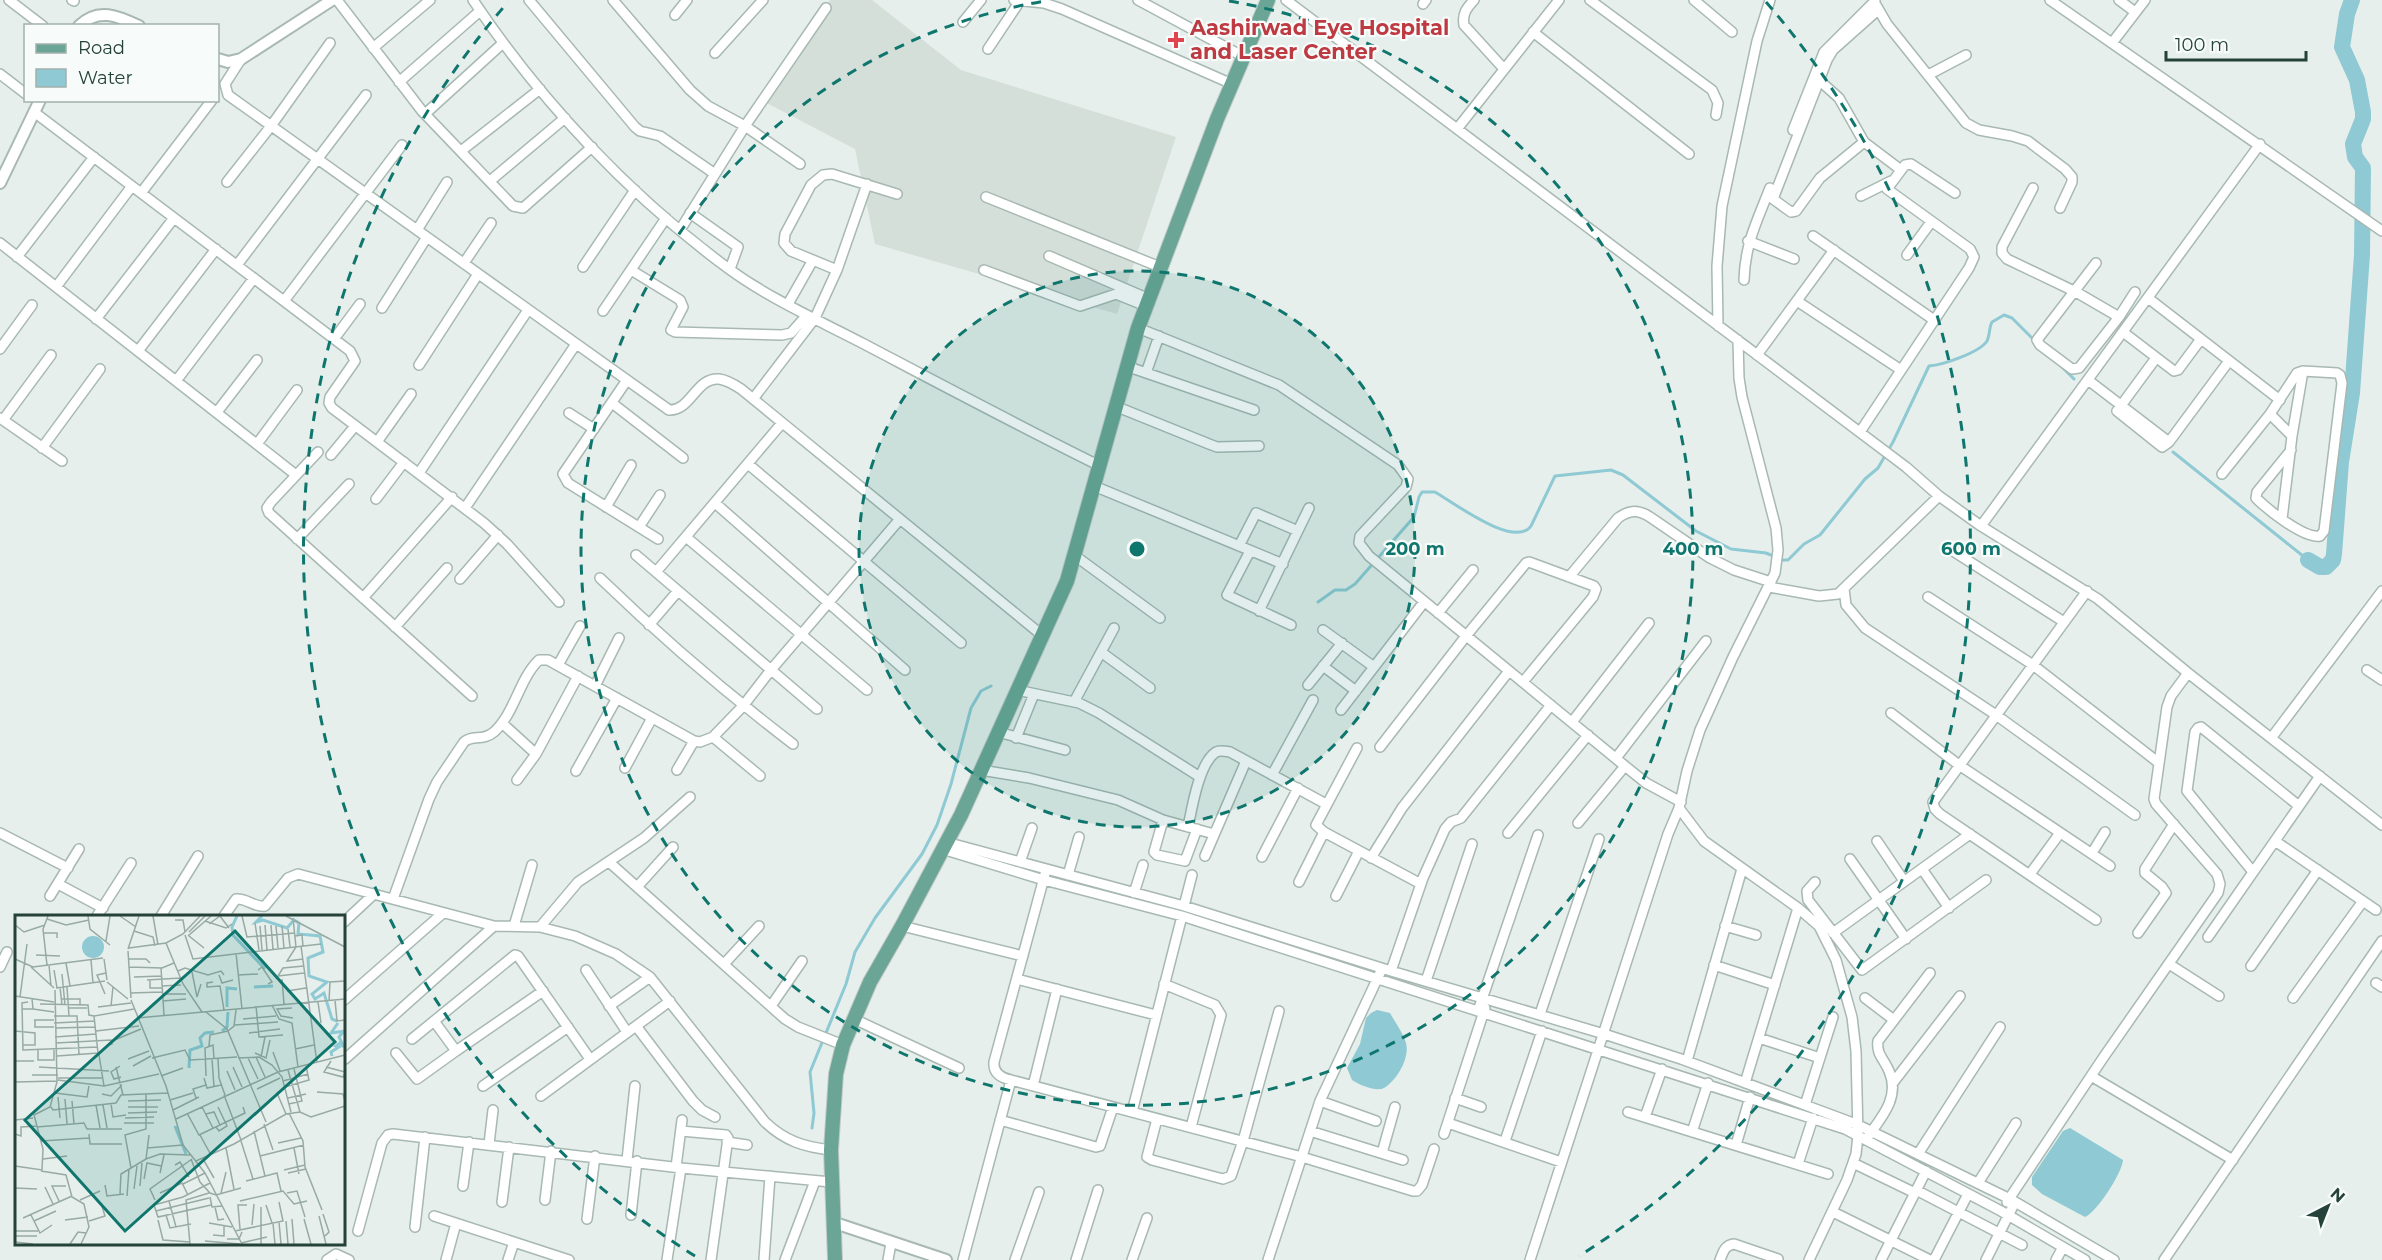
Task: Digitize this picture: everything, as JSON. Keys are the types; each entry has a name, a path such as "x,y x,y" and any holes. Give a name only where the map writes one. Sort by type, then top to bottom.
{"main road":[{"path":"835,1260 831,1150 836,1074 843,1045 870,982 944,846 981,770 1067,581 1114,406 1138,328 1232,84 1268,0"}],"street":[{"path":"9,0 40,24"},
{"path":"219,59 228,62 241,59 332,0"},
{"path":"337,0 425,114 513,206 523,208 592,147"},
{"path":"374,48 430,0"},
{"path":"472,0 540,89 592,147 666,218 730,269 811,317 1010,422 1098,465"},
{"path":"529,0 635,127 640,131 660,136 715,174"},
{"path":"613,0 690,90 708,106 745,126 800,164"},
{"path":"675,15 687,0"},
{"path":"716,53 763,0"},
{"path":"963,22 981,0"},
{"path":"1138,0 1244,57"},
{"path":"1286,0 1860,432 1939,496 1981,526 2087,591 2382,825"},
{"path":"1474,0 1462,17 1464,25 1504,69"},
{"path":"1457,129 1559,0"},
{"path":"1590,0 1712,90 1718,103 1716,115"},
{"path":"1694,0 1732,32"},
{"path":"1718,326 1717,266 1722,206 1758,41 1770,0"},
{"path":"2050,0 2064,4 2112,43 2378,228"},
{"path":"2120,0 2135,12"},
{"path":"2112,43 2145,0"},
{"path":"988,49 1017,1 1044,3 1232,84"},
{"path":"1876,4 1966,123 1979,130 2028,141 2065,169 2072,177 2072,183 2060,208"},
{"path":"1864,142 1820,178 1796,211 1791,212 1773,199 1833,50 1876,4"},
{"path":"1744,280 1744,262 1748,241 1819,60 1824,52 1876,4"},
{"path":"680,230 745,126 826,8"},
{"path":"399,82 480,10"},
{"path":"81,24 101,14 114,14 135,24"},
{"path":"1533,32 1689,154"},
{"path":"227,182 271,126 330,43"},
{"path":"425,114 503,43"},
{"path":"1928,75 1966,55"},
{"path":"219,92 241,59"},
{"path":"0,74 24,92"},
{"path":"1820,81 1839,98 1864,142 1901,170"},
{"path":"225,84 228,95 669,410 676,410 682,406 710,380 720,379 730,383 753,399 1043,636"},
{"path":"461,151 540,89"},
{"path":"237,265 366,95"},
{"path":"141,193 210,102"},
{"path":"0,183 36,104 94,157 350,351 355,361 330,397 328,403 332,408 452,497 498,535 559,602"},
{"path":"490,181 565,118"},
{"path":"1981,526 2260,144"},
{"path":"284,301 402,145"},
{"path":"17,257 94,157"},
{"path":"1860,432 1969,268 1974,257 1970,249 1888,192 1887,189 1905,165 1911,164 1955,193"},
{"path":"837,270 787,249 783,240 811,184 823,175 832,174 897,195"},
{"path":"1862,196 1893,180"},
{"path":"417,230 447,182"},
{"path":"753,399 811,317 837,270 867,184"},
{"path":"56,287 132,186"},
{"path":"2032,188 2002,246 2002,253 2007,259 2076,292 2119,317"},
{"path":"583,267 635,190"},
{"path":"986,197 1160,267"},
{"path":"690,213 738,247 730,269"},
{"path":"96,319 174,218"},
{"path":"603,311 666,218"},
{"path":"1907,255 1931,222"},
{"path":"464,264 491,223"},
{"path":"1813,236 1934,320"},
{"path":"382,308 427,237"},
{"path":"1748,241 1794,259"},
{"path":"0,243 296,475"},
{"path":"138,351 216,249"},
{"path":"1757,355 1834,250"},
{"path":"1049,256 1147,303"},
{"path":"788,304 813,260"},
{"path":"2096,263 2040,336 2038,343 2075,369 2119,317 2135,292"},
{"path":"631,270 680,300 683,307 671,330 675,332 782,335 792,333 811,317"},
{"path":"984,270 1080,306 1116,294 1147,303"},
{"path":"419,365 478,274"},
{"path":"176,381 254,278"},
{"path":"2148,298 2280,400"},
{"path":"1797,301 1901,370"},
{"path":"334,339 360,304"},
{"path":"0,349 32,305"},
{"path":"419,473 528,310"},
{"path":"1138,328 1279,385 1398,465 1408,479 1406,487 1360,536 1359,543 1369,556 1646,783 1680,805 1704,841 1798,908 1819,926 1836,960 1851,1017 1856,1051 1856,1124 1865,1135"},
{"path":"2106,332 2120,336 2174,371 2178,370 2201,339"},
{"path":"1146,373 1159,336"},
{"path":"1530,1260 1668,834 1680,805 1687,771 1700,730 1733,657 1772,581 1778,550 1776,528 1739,378 1738,340"},
{"path":"465,508 576,344"},
{"path":"51,355 1,419 62,461"},
{"path":"2121,404 2156,358"},
{"path":"217,412 257,360"},
{"path":"2088,380 2169,442 2229,361"},
{"path":"1126,366 1254,410"},
{"path":"42,448 100,369"},
{"path":"2282,519 2303,371"},
{"path":"2222,474 2270,414 2297,373 2303,371 2337,373 2341,378 2324,531 2320,536 2310,536 2282,519 2258,500 2256,494 2290,450"},
{"path":"627,380 563,474 568,483 658,539"},
{"path":"257,444 297,390"},
{"path":"377,442 411,394"},
{"path":"612,403 683,458"},
{"path":"1114,406 1217,447 1259,446"},
{"path":"569,413 594,429"},
{"path":"2270,414 2292,436"},
{"path":"656,572 782,423"},
{"path":"331,455 356,426"},
{"path":"318,452 267,508 273,517 472,696"},
{"path":"376,499 404,462"},
{"path":"748,464 961,643"},
{"path":"606,507 631,465"},
{"path":"297,539 349,484"},
{"path":"1094,486 1283,564"},
{"path":"639,527 660,495"},
{"path":"1569,577 1618,518 1633,511 1642,512 1710,558 1734,570 1819,596 1831,596 1844,589 1939,496"},
{"path":"363,598 452,497"},
{"path":"715,503 905,669"},
{"path":"1259,610 1309,508"},
{"path":"1239,546 1256,513 1299,531"},
{"path":"393,899 437,782 468,738 486,738 502,723 535,663 543,658 558,665 694,741 700,742 713,737 743,706 770,671 900,519"},
{"path":"460,579 498,535"},
{"path":"686,537 800,636 867,690"},
{"path":"1250,551 1227,595 1291,625"},
{"path":"1953,551 2064,622"},
{"path":"636,555 770,671 818,709"},
{"path":"1074,555 1160,618"},
{"path":"1380,747 1526,563 1535,564 1594,586 1596,592 1523,682"},
{"path":"395,627 447,568"},
{"path":"1438,613 1473,570"},
{"path":"600,578 649,625 743,706 793,744"},
{"path":"1844,589 1846,605 1865,628 1996,715 2136,815"},
{"path":"649,625 678,591"},
{"path":"2087,591 1933,802 1940,814 2096,920"},
{"path":"2271,737 2382,591"},
{"path":"1928,597 2032,665 2159,763"},
{"path":"1341,710 1424,602"},
{"path":"1572,722 1649,622"},
{"path":"558,665 580,626"},
{"path":"1074,702 1114,628"},
{"path":"1323,630 1374,667"},
{"path":"595,686 619,638"},
{"path":"1616,758 1706,641"},
{"path":"1308,685 1342,643"},
{"path":"1101,652 1150,688"},
{"path":"1323,666 1356,691"},
{"path":"2367,670 2382,680"},
{"path":"1371,858 1402,808 1509,671"},
{"path":"1986,1260 2000,1233 2005,1213 2012,1200 2091,1076 2218,893 2220,884 2217,874 2154,799 2167,707 2171,696 2188,673"},
{"path":"517,780 536,754 578,676"},
{"path":"1017,690 1074,702 1099,713 1200,777"},
{"path":"1016,738 1034,694"},
{"path":"576,771 616,698"},
{"path":"1272,775 1313,700"},
{"path":"1268,1260 1320,1101 1378,978 1387,970 1445,829 1451,822 1461,818 1551,705"},
{"path":"1891,713 1959,765 2110,866"},
{"path":"625,768 652,718"},
{"path":"502,723 536,754"},
{"path":"2253,872 2187,791 2195,732 2201,728 2299,806"},
{"path":"998,732 1065,750"},
{"path":"1508,833 1588,735"},
{"path":"713,737 760,777"},
{"path":"677,770 694,741"},
{"path":"1358,748 1316,825 1324,832 1421,885"},
{"path":"1163,820 1155,852 1157,855 1185,861 1200,777 1209,760 1215,753 1222,750 1230,752 1326,804"},
{"path":"1205,856 1246,761"},
{"path":"1578,823 1625,766"},
{"path":"981,770 1029,778 1118,800 1163,820 1214,834"},
{"path":"2208,937 2320,776"},
{"path":"1262,857 1298,788"},
{"path":"540,927 571,888 644,838 690,797"},
{"path":"2138,933 2166,893 2145,873 2145,869 2174,824"},
{"path":"1020,862 1032,828"},
{"path":"1299,882 1324,832"},
{"path":"2092,854 2104,832"},
{"path":"0,833 68,868"},
{"path":"2030,874 2060,833"},
{"path":"1833,933 1970,834"},
{"path":"1444,1134 1538,835"},
{"path":"1068,875 1079,837"},
{"path":"1540,1014 1599,839"},
{"path":"1876,841 1904,881"},
{"path":"2275,841 2376,910"},
{"path":"1426,981 1472,844"},
{"path":"944,846 1020,862 1134,893 1378,978 1865,1135 1918,1154 2012,1200 2114,1260"},
{"path":"944,846 1044,880 1183,911 1540,1014 1687,1061 1856,1124 1865,1135 2085,1260"},
{"path":"637,887 673,847"},
{"path":"50,896 79,849"},
{"path":"1336,896 1359,851"},
{"path":"162,915 198,856"},
{"path":"1850,859 1906,939"},
{"path":"609,862 792,1023 843,1045"},
{"path":"58,884 100,912 131,863"},
{"path":"1134,893 1143,864"},
{"path":"514,926 532,865"},
{"path":"1047,869 993,1062 993,1069 997,1074 1033,1086 1302,1157 1413,1191 1417,1191 1422,1185 1434,1149"},
{"path":"1687,1061 1742,869"},
{"path":"1922,869 1949,908"},
{"path":"2251,966 2318,870"},
{"path":"225,915 236,899 241,898 260,907 265,906 293,874 298,874 494,926 540,927 575,936 616,954 650,977 771,1128 794,1143 831,1150"},
{"path":"1132,1112 1192,875"},
{"path":"1815,882 1807,891 1808,900 1862,970 1986,880"},
{"path":"345,921 374,894"},
{"path":"2294,998 2363,901"},
{"path":"1745,1083 1798,908"},
{"path":"345,999 443,913"},
{"path":"345,1059 494,926"},
{"path":"724,964 759,926"},
{"path":"902,926 1023,956"},
{"path":"1725,926 1756,935"},
{"path":"2164,1260 2382,941"},
{"path":"0,967 7,952"},
{"path":"412,1040 515,955 518,956 590,1059"},
{"path":"771,1006 802,961"},
{"path":"1714,964 1775,985"},
{"path":"2169,964 2219,996"},
{"path":"586,970 627,1032"},
{"path":"1810,1260 1865,1135 1888,1110 1892,1097 1892,1084 1889,1071 1877,1048 1882,1035 1930,973"},
{"path":"609,1006 650,977"},
{"path":"1017,979 1156,1015"},
{"path":"1164,984 1215,1005 1221,1015 1191,1127"},
{"path":"1033,1086 1057,989"},
{"path":"396,1053 417,1078 543,991"},
{"path":"1892,1084 1960,996"},
{"path":"1865,998 1894,1020"},
{"path":"541,1096 670,1001"},
{"path":"1157,1119 1148,1157 1152,1161 1222,1179 1230,1176 1243,1141 1279,1011"},
{"path":"1805,1105 1833,1017"},
{"path":"854,1019 959,1068"},
{"path":"434,1021 456,1050"},
{"path":"636,1026 698,1107 715,1117"},
{"path":"1918,1154 2000,1026"},
{"path":"483,1086 568,1027"},
{"path":"1505,1142 1542,1031"},
{"path":"1759,1038 1820,1058"},
{"path":"1645,1117 1662,1069"},
{"path":"2091,1076 2233,1160"},
{"path":"963,1260 1011,1080"},
{"path":"1692,1132 1707,1083"},
{"path":"631,1215 635,1086"},
{"path":"1736,1145 1750,1097"},
{"path":"1455,1098 1481,1107"},
{"path":"1320,1101 1376,1121"},
{"path":"1000,1120 1096,1148 1100,1146 1113,1107"},
{"path":"1382,1153 1395,1107"},
{"path":"489,1144 493,1110"},
{"path":"1628,1112 1827,1174"},
{"path":"1798,1164 1813,1118"},
{"path":"667,1260 679,1167 682,1120"},
{"path":"1448,1123 1561,1162"},
{"path":"1978,1183 2016,1123"},
{"path":"681,1131 726,1135 727,1142 711,1260"},
{"path":"1310,1131 1403,1160"},
{"path":"358,1231 385,1138 393,1134 831,1182"},
{"path":"416,1227 425,1137"},
{"path":"463,1186 469,1142"},
{"path":"727,1142 747,1145"},
{"path":"502,1202 509,1147"},
{"path":"545,1200 551,1151"},
{"path":"587,1219 595,1156"},
{"path":"1853,1163 1916,1191 2022,1245"},
{"path":"1881,1260 1926,1171"},
{"path":"764,1260 770,1176"},
{"path":"785,1260 815,1181"},
{"path":"1076,1260 1098,1190"},
{"path":"1015,1260 1040,1192"},
{"path":"1833,1212 1932,1260 1968,1194"},
{"path":"434,1216 570,1260"},
{"path":"1132,1260 1147,1218"},
{"path":"446,1260 456,1223"},
{"path":"835,1223 946,1260"},
{"path":"508,1260 514,1242"},
{"path":"888,1260 891,1243"},
{"path":"1720,1260 1728,1245 1734,1244 1778,1259"},
{"path":"2056,1260 2063,1247"},
{"path":"327,1260 336,1254 349,1260"}],"shaded area":[{"path":"830,0 872,0 961,70 1176,137 1117,314 875,244 855,149 761,100"}],"water":[{"path":"1377,1010 1390,1013 1403,1035 1407,1049 1398,1074 1384,1088 1372,1089 1352,1080 1347,1068 1360,1044 1366,1018"},
{"path":"2070,1128 2123,1160 2108,1192 2096,1208 2085,1217 2042,1194 2032,1185 2032,1177 2063,1131"}],"waterway":[{"path":"2308,560 2320,567 2326,567 2333,560 2341,462 2352,393 2362,255 2363,168 2355,157 2353,144 2363,119 2363,112 2357,80 2342,47 2347,14 2352,0"},
{"path":"1318,602 1335,590 1346,590 1355,584 1414,517 1422,492 1435,492 1484,522 1499,528 1512,532 1523,532 1531,526 1555,476 1611,470 1623,475 1696,531 1731,549 1766,553 1788,560 1804,544 1820,535 1865,479 1878,468 1929,366 1951,361 1976,350 1987,341 1992,322 2004,315 2012,318 2034,340"},
{"path":"2058,363 2074,379"},
{"path":"2173,452 2308,560"},
{"path":"812,1128 814,1113 810,1072 846,984 855,952 875,918 922,854 937,825 951,784 971,708 981,691 991,686"}],"place":[{"name":"Aashirwad Eye Hospital and Laser Center","path":"1176,40"}]}
